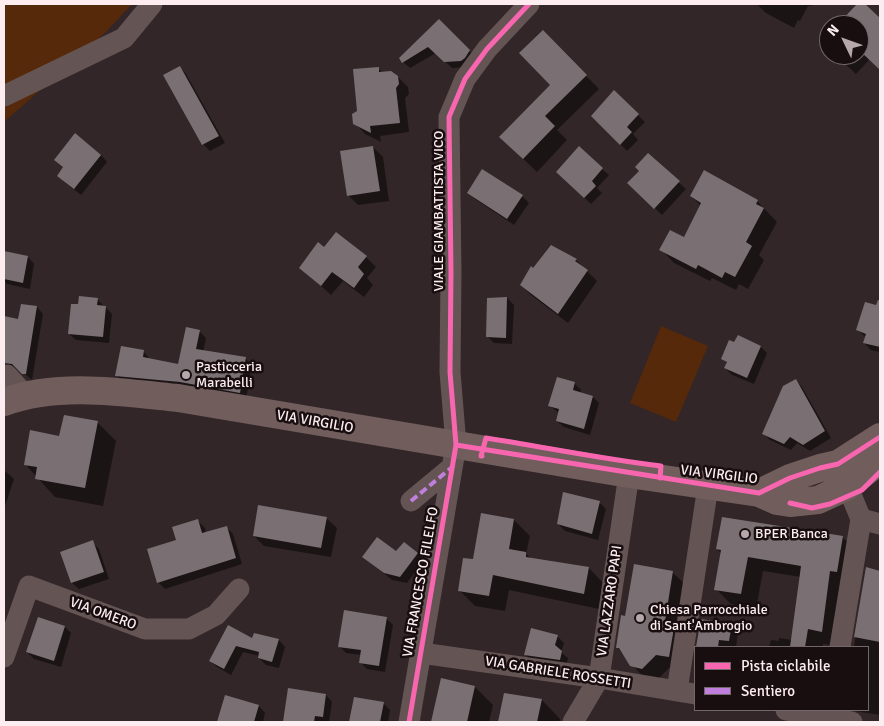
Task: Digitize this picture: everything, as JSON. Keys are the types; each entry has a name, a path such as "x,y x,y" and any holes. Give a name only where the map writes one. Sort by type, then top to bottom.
{"main road":[{"name":"VIA VIRGILIO","path":"15,399 76,391 120,392 178,398 454,456 629,474 759,493 777,501 790,503 818,500 843,475"},
{"path":"843,475 880,437"},
{"path":"843,475 880,460"}],"street":[{"path":"4,96 124,38 152,4"},
{"name":"VIALE GIAMBATTISTA VICO","path":"454,456 450,372 449,117 465,79 487,48 529,4"},
{"path":"4,375 7,376 15,399"},
{"name":"VIA FRANCESCO FILELFO","path":"410,501 454,456"},
{"name":"VIA FRANCESCO FILELFO","path":"409,722 454,456"},
{"name":"VIA LAZZARO PAPI","path":"573,722 598,678 629,474"},
{"path":"840,646 870,522 843,475"},
{"path":"686,693 708,486"},
{"name":"VIA OMERO","path":"4,657 29,586 145,629 189,629 216,614 239,589"},
{"name":"VIA GABRIELE ROSSETTI","path":"421,652 686,693"},
{"path":"793,711 852,722"}],"shaded area":[{"path":"4,4 132,4 106,32 4,122"},
{"path":"661,326 708,346 676,422 630,403"}],"building":[{"path":"857,4 865,4 880,18 880,70 869,60 869,15 847,15"},
{"path":"439,19 470,50 465,58 461,61 444,62 428,47 402,63 399,58"},
{"path":"543,30 587,75 545,116 555,126 523,159 499,137 550,85 519,53"},
{"path":"180,66 219,136 202,145 163,75"},
{"path":"379,67 379,72 391,71 398,76 399,84 396,88 400,123 370,126 371,133 353,124 352,114 357,111 353,69"},
{"path":"614,90 639,114 627,127 632,132 620,145 591,116"},
{"path":"75,133 101,155 74,189 57,176 63,167 54,160"},
{"path":"373,146 380,191 347,196 340,151"},
{"path":"579,146 603,168 592,181 596,186 584,198 556,172"},
{"path":"648,153 680,181 654,209 627,183 639,171 635,167"},
{"path":"482,169 523,195 507,219 467,193"},
{"path":"704,170 758,200 756,204 764,208 746,242 752,246 735,277 725,272 722,278 698,265 696,269 659,250 670,230 684,237 701,203 690,196"},
{"path":"336,232 367,256 358,267 364,274 354,288 332,272 321,286 299,268 318,242 324,247"},
{"path":"551,245 577,259 575,261 588,270 558,314 520,285 531,266 533,268"},
{"path":"4,251 28,256 23,283 4,279"},
{"path":"79,296 98,298 97,305 106,306 103,337 68,334 71,304 78,304"},
{"path":"507,297 506,338 486,337 487,298"},
{"path":"878,300 880,300 880,347 863,343 866,334 856,330 865,302 876,305"},
{"path":"21,304 37,306 26,374 22,374 12,364 4,363 4,316 18,319"},
{"path":"186,327 200,330 196,349 246,357 240,393 180,382 115,376 121,346 144,350 143,357 178,364"},
{"path":"738,335 761,346 747,378 724,368 727,362 721,359 729,340 734,342"},
{"path":"557,377 575,382 573,390 593,396 584,429 556,421 559,409 548,406"},
{"path":"796,379 825,431 803,445 790,437 784,444 762,434 783,386"},
{"path":"64,415 98,421 85,488 35,479 37,467 24,465 30,430 59,436"},
{"path":"563,492 600,501 592,534 557,524"},
{"path":"258,505 327,517 321,548 253,536"},
{"path":"481,513 514,519 509,549 526,552 526,557 589,567 584,594 493,575 489,596 458,591 463,558 473,559"},
{"path":"722,517 843,536 837,572 830,571 822,632 808,629 805,646 790,646 801,566 748,557 741,594 714,590 721,550 716,549"},
{"path":"198,519 202,533 227,526 236,558 157,583 147,549 176,540 172,527"},
{"path":"377,537 396,551 404,542 418,553 400,577 384,573 362,557"},
{"path":"93,540 104,572 71,583 60,552"},
{"name":"Chiesa Parrocchiale di Sant'Ambrogio","path":"634,564 673,571 665,621 675,622 669,657 656,655 642,669 630,666 619,648 616,648 621,615 625,616"},
{"path":"866,567 880,571 880,642 854,637"},
{"path":"344,610 387,617 379,666 359,663 361,650 338,647"},
{"path":"38,617 65,626 54,661 26,652"},
{"path":"701,619 732,624 729,641 719,640 718,646 696,646"},
{"path":"228,625 252,638 254,633 279,639 272,662 258,658 259,652 236,646 224,669 209,661"},
{"path":"531,628 558,635 555,645 562,651 560,660 524,655"},
{"path":"441,678 475,686 467,722 431,722"},
{"path":"288,688 326,694 323,717 315,716 314,722 283,722"},
{"path":"504,693 542,699 537,722 498,722"},
{"path":"225,695 259,705 254,722 217,722"},
{"path":"354,697 384,702 380,722 349,722"}],"marked path":[{"path":"411,501 451,468"}],"cycle path":[{"path":"409,722 456,445 450,372 449,117 465,79 487,49 529,4"},
{"path":"456,445 759,493 790,478 838,464 880,437"},
{"path":"482,456 486,438 661,466 660,478"},
{"path":"790,503 812,508 830,504 862,490 880,472"}],"place":[{"name":"Pasticceria Marabelli","path":"186,375"},
{"name":"BPER Banca","path":"745,534"},
{"name":"Chiesa Parrocchiale di Sant'Ambrogio","path":"640,618"}]}
